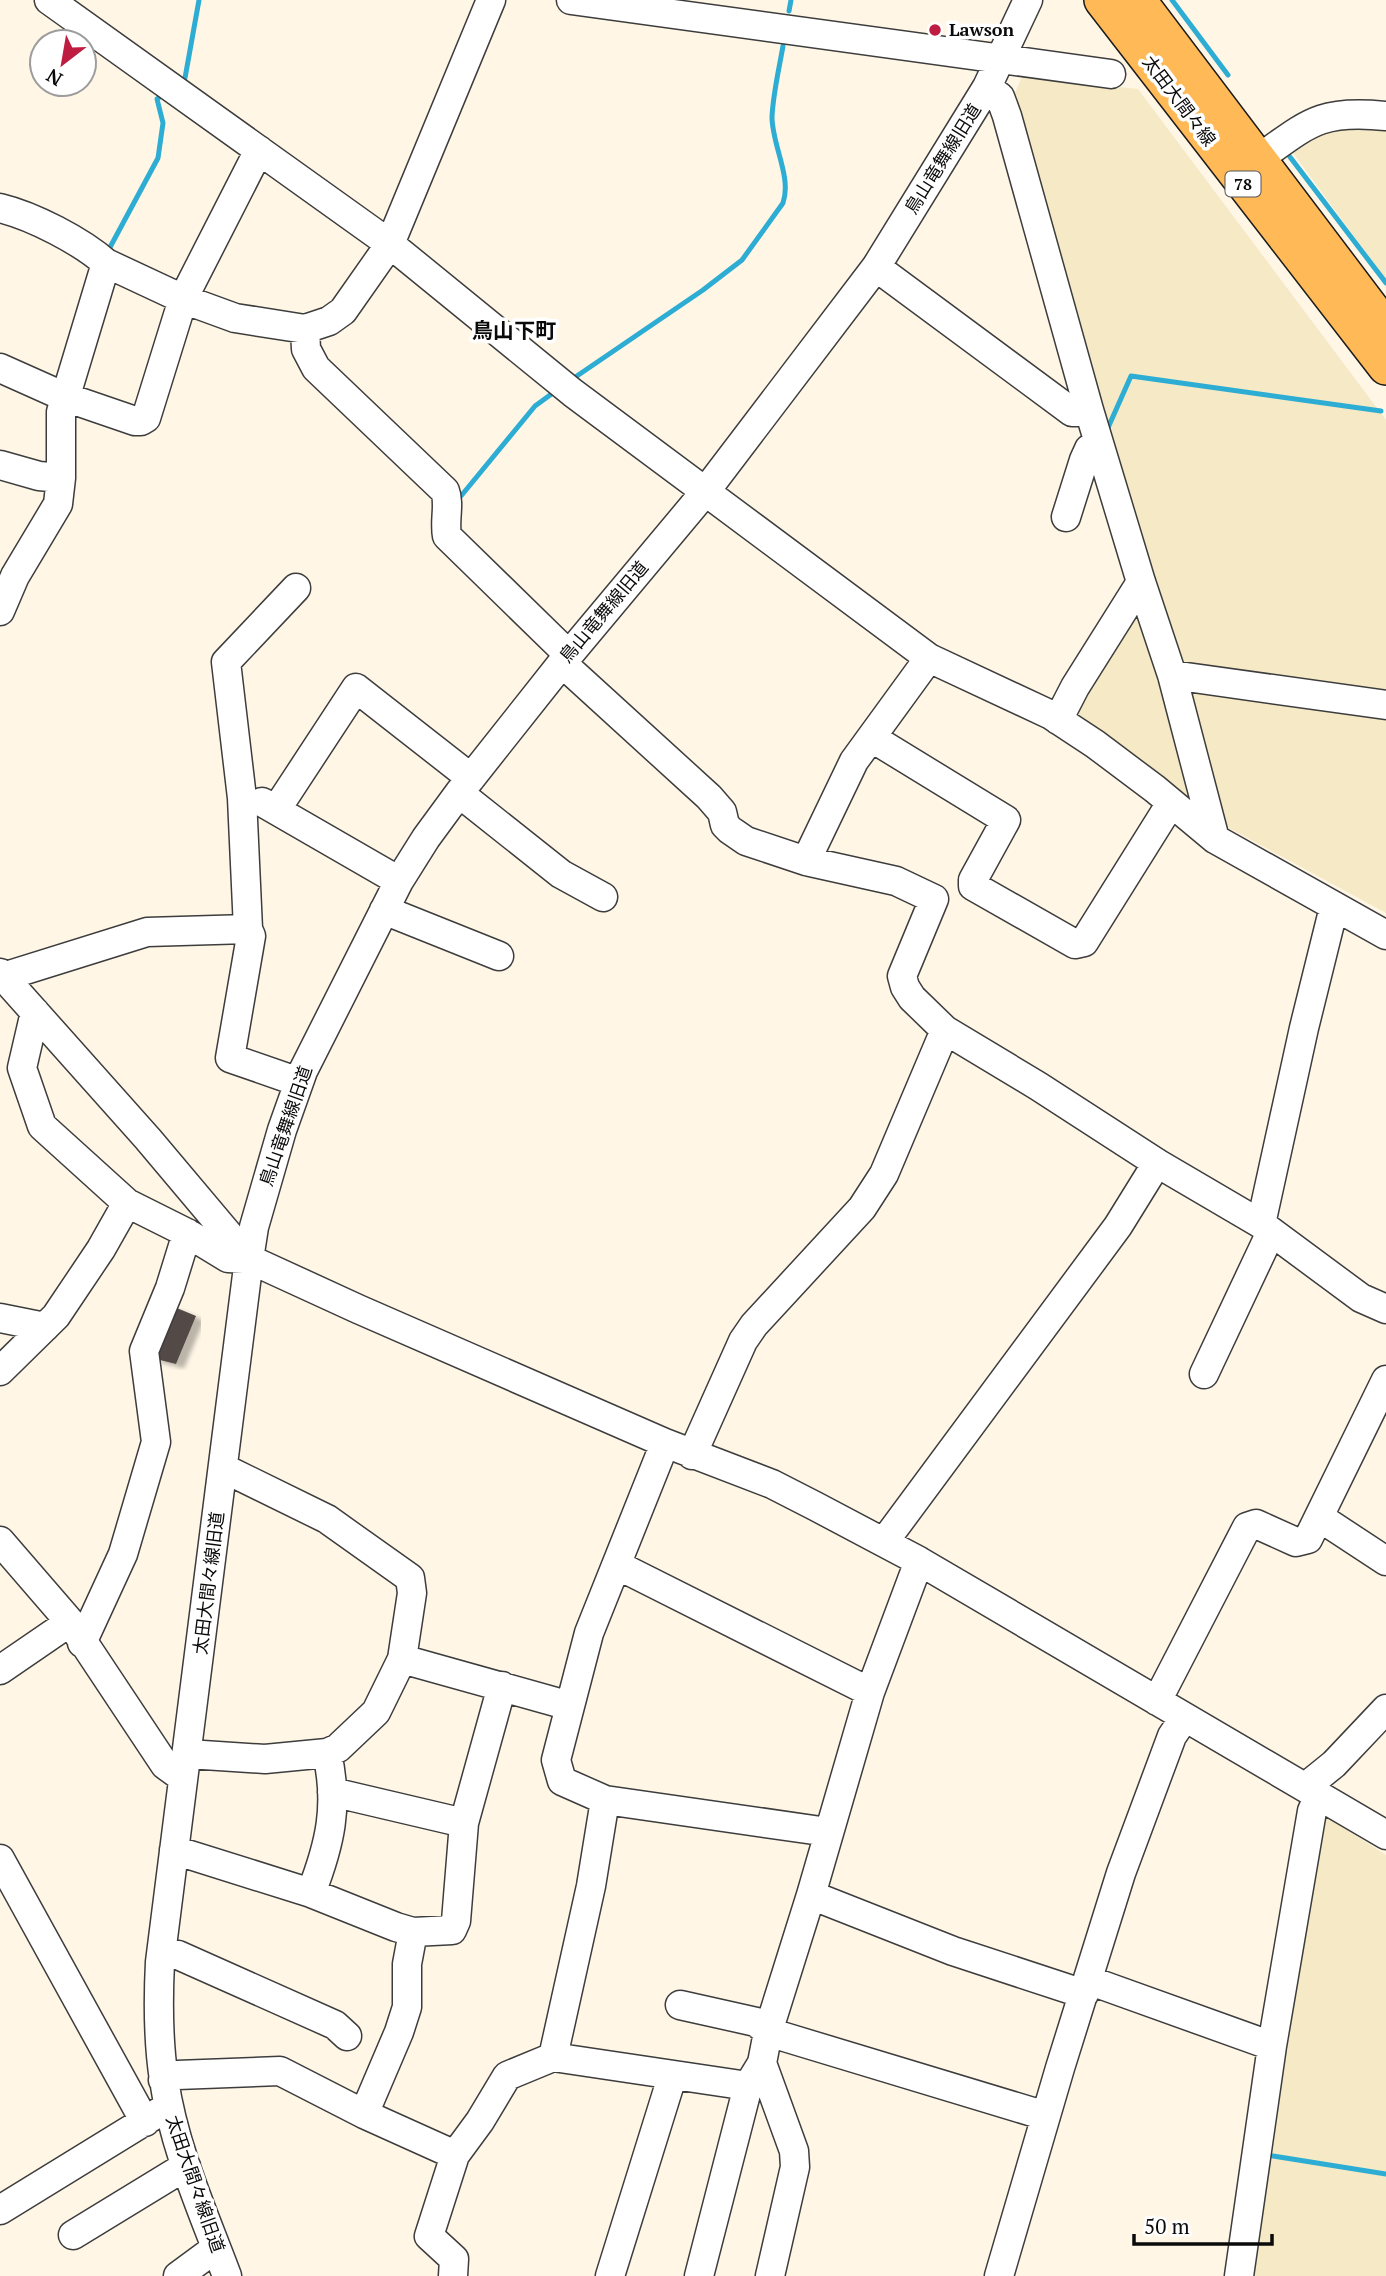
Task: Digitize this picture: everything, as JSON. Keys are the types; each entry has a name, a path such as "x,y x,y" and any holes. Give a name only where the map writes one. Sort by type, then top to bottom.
{"main road":[{"name":"太田大間々線","path":"1102,0 1386,367"},
{"name":"太田大間々線","path":"1138,0 1386,328"}],"street":[{"path":"49,0 390,244 573,393 929,658 1058,720 1105,751 1215,839 1386,935"},
{"path":"0,208 88,247 106,263 183,299 235,318 305,329 329,321 343,311 390,244 491,0"},
{"path":"571,0 1111,74"},
{"name":"鳥山竜舞線旧道","path":"249,1259 254,1227 299,1082 399,881 426,838 465,785 565,659 705,492 876,267 988,87 1028,0"},
{"path":"988,87 1000,97 1007,116 1099,445 1140,582 1172,675 1215,839"},
{"path":"1258,159 1318,119 1350,114 1386,116"},
{"path":"0,368 65,397 135,421 146,418 183,299 259,150"},
{"path":"0,611 15,576 58,504 61,478 61,412 106,263"},
{"path":"876,267 1072,412 1089,410"},
{"path":"305,329 306,349 316,368 445,491 448,498 447,536 565,659 709,797 722,813 730,830 746,841 806,861 896,881 934,899 902,976 912,998 946,1030 1266,1228 1361,1298 1386,1310"},
{"path":"1066,517 1089,449 1099,445"},
{"path":"0,465 39,476 61,478"},
{"path":"1058,720 1081,677 1140,582"},
{"path":"296,588 226,662 241,790 250,936 230,1058 299,1082"},
{"path":"806,861 854,761 929,658"},
{"path":"1172,675 1386,705"},
{"path":"276,810 356,688 561,874 603,897"},
{"path":"872,738 1006,820 973,880 973,886 1075,944 1084,942 1171,803"},
{"path":"241,790 399,881"},
{"path":"1204,1374 1266,1228 1301,1041 1334,906"},
{"path":"384,910 499,956"},
{"path":"248,929 147,932 1,975 249,1259"},
{"path":"35,1012 22,1068 42,1126 127,1203 187,1233 228,1258 249,1259 692,1455 772,1484 919,1561 1386,1835"},
{"path":"692,1455 748,1333 862,1208 884,1174 946,1030"},
{"path":"884,1542 1118,1226 1157,1163"},
{"path":"0,1371 56,1316 101,1249 127,1203"},
{"path":"0,1670 76,1633 123,1554 156,1442 144,1351 170,1288 187,1233"},
{"name":"太田大間々線旧道","path":"227,2276 186,2166 166,2092 158,2017 161,1954 249,1259"},
{"path":"0,1318 45,1327"},
{"path":"1157,1701 1248,1527 1256,1524 1296,1542 1308,1539 1386,1380"},
{"path":"665,1443 589,1633 556,1760 562,1781 605,1800 828,1832"},
{"path":"0,1541 76,1633 165,1765 185,1766 320,1754 338,1748 376,1712 402,1659 412,1593 410,1578 327,1519 223,1468"},
{"path":"1319,1517 1386,1561"},
{"path":"699,2276 755,2074 870,1692 919,1561"},
{"path":"617,1565 870,1692"},
{"path":"402,1659 499,1698 570,1706"},
{"path":"174,1850 312,1894 413,1932 452,1930 456,1922 464,1823 499,1698"},
{"path":"1239,2276 1272,2046 1312,1811 1313,1781 1334,1764 1386,1709"},
{"path":"999,2276 1126,1860 1172,1736 1185,1717"},
{"path":"312,1894 328,1847 332,1792 320,1754"},
{"path":"332,1792 464,1823"},
{"path":"554,2057 591,1886 605,1800"},
{"path":"0,1859 145,2122"},
{"path":"811,1895 953,1951 1086,1987 1272,2046"},
{"path":"364,2114 407,2007 407,1964 413,1932"},
{"path":"161,1954 178,1955 335,2025 347,2036"},
{"path":"680,2005 756,2022 768,2032 1046,2116"},
{"path":"453,2276 454,2259 429,2236 455,2155 480,2121 507,2076 554,2057 672,2077 755,2074"},
{"path":"0,2210 145,2122 177,2075 280,2071 364,2114 455,2155"},
{"path":"755,2074 794,2151 795,2167 770,2276"},
{"path":"610,2276 672,2077"},
{"path":"73,2235 186,2166"},
{"path":"178,2276 216,2248"}],"shaded area":[{"path":"1022,77 1138,89 1386,420 1386,694 1183,665 1177,661 1116,460 1013,97"},
{"path":"1386,128 1386,280 1293,153 1325,133 1339,129"},
{"path":"1136,601 1174,725 1192,803 1068,717"},
{"path":"1188,684 1386,711 1386,913 1229,828 1223,819"},
{"path":"1317,1811 1386,1855 1386,2276 1248,2276"}],"building":[{"path":"172,1306 196,1316 176,1364 152,1358"}],"waterway":[{"path":"178,83 185,78 199,0"},
{"path":"789,11 791,0"},
{"path":"1172,0 1228,75"},
{"path":"571,380 703,290 742,260 783,203 785,183 772,117 783,46"},
{"path":"108,251 158,158 163,123 157,99 165,93"},
{"path":"1290,157 1386,283"},
{"path":"1107,430 1131,376 1381,411"},
{"path":"461,496 535,406 557,390"},
{"path":"1273,2156 1386,2174"}],"place":[{"name":"Lawson","path":"935,30"}],"district":[{"name":"鳥山下町","path":"514,331"}]}
